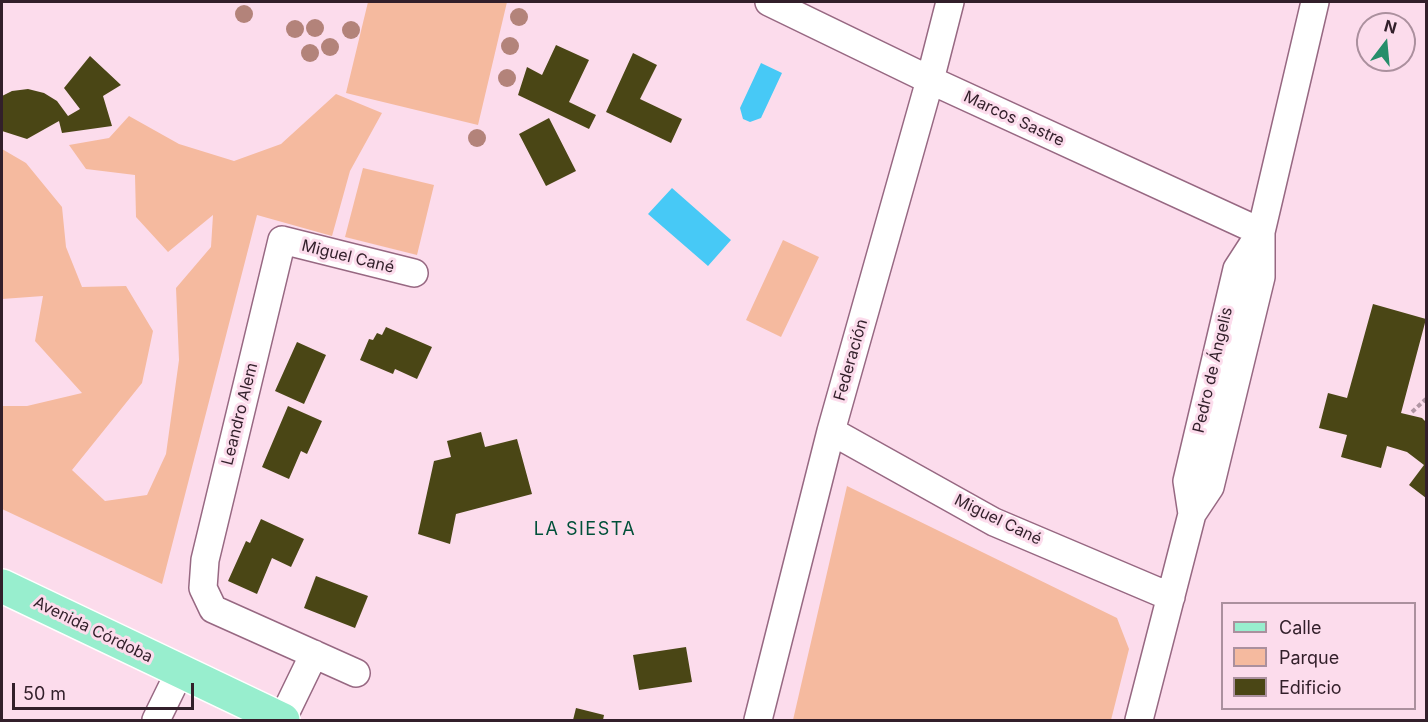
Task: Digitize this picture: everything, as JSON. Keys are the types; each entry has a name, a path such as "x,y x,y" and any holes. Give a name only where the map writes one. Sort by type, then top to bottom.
{"main road":[{"name":"Avenida Córdoba","path":"2,586 282,720"}],"street":[{"name":"Marcos Sastre","path":"769,2 930,80 1261,232"},
{"name":"Federación","path":"758,720 831,431 950,2"},
{"name":"Pedro de Ángelis","path":"1139,720 1192,514 1187,481 1237,269 1261,232 1315,2"},
{"name":"Miguel Cané","path":"282,240 414,273"},
{"name":"Leandro Alem","path":"282,240 205,561 203,588 213,609 314,654"},
{"name":"Miguel Cané","path":"831,431 994,522 1171,597"},
{"path":"282,720 314,654 356,673"},
{"path":"156,720 180,671"}],"path":[{"path":"1412,412 1426,399"}],"green space":[{"path":"368,2 507,2 478,125 346,93"},
{"path":"336,94 382,113 350,171 332,236 257,215 162,584 2,509 2,406 27,406 82,393 35,341 43,296 2,299 2,149 26,163 62,207 66,247 82,287 126,286 153,331 142,383 72,470 105,501 147,495 166,454 179,360 176,288 211,247 213,215 168,252 136,217 135,175 86,169 69,145 109,138 129,116 179,144 234,161 281,144"},
{"path":"363,168 434,185 417,255 345,237"},
{"path":"783,240 819,257 781,337 746,320"},
{"path":"847,486 1117,618 1129,649 1111,720 793,720"}],"water":[{"path":"761,63 782,73 761,118 750,122 743,119 740,108"},
{"path":"672,188 731,240 708,266 648,214"}],"building":[{"path":"556,45 589,60 569,102 596,115 589,129 518,95 527,67 542,75"},
{"path":"633,53 657,65 640,99 682,119 671,143 606,112"},
{"path":"90,56 121,85 103,96 112,126 62,133 59,121 27,139 2,131 2,96 12,91 28,89 44,93 57,101 68,116 80,109 64,88"},
{"path":"549,118 576,171 546,186 519,134"},
{"path":"1373,304 1426,319 1401,413 1422,418 1426,422 1426,498 1409,485 1424,465 1407,452 1387,446 1381,468 1341,457 1347,435 1319,428 1328,393 1347,398"},
{"path":"386,327 432,347 417,379 395,369 393,374 360,360 369,339 373,340 377,333 382,335"},
{"path":"297,342 326,355 304,404 275,391"},
{"path":"288,406 322,421 307,454 301,451 289,479 262,467"},
{"path":"481,432 485,447 517,439 532,494 456,514 450,544 418,534 434,461 451,457 447,441"},
{"path":"261,519 304,539 291,567 272,558 257,594 228,581 246,541 250,543"},
{"path":"316,576 368,596 355,628 304,608"},
{"path":"686,647 692,682 639,690 633,655"},
{"path":"576,708 604,715 603,720 573,720"}],"district":[{"name":"LA SIESTA","path":"585,530"}]}
